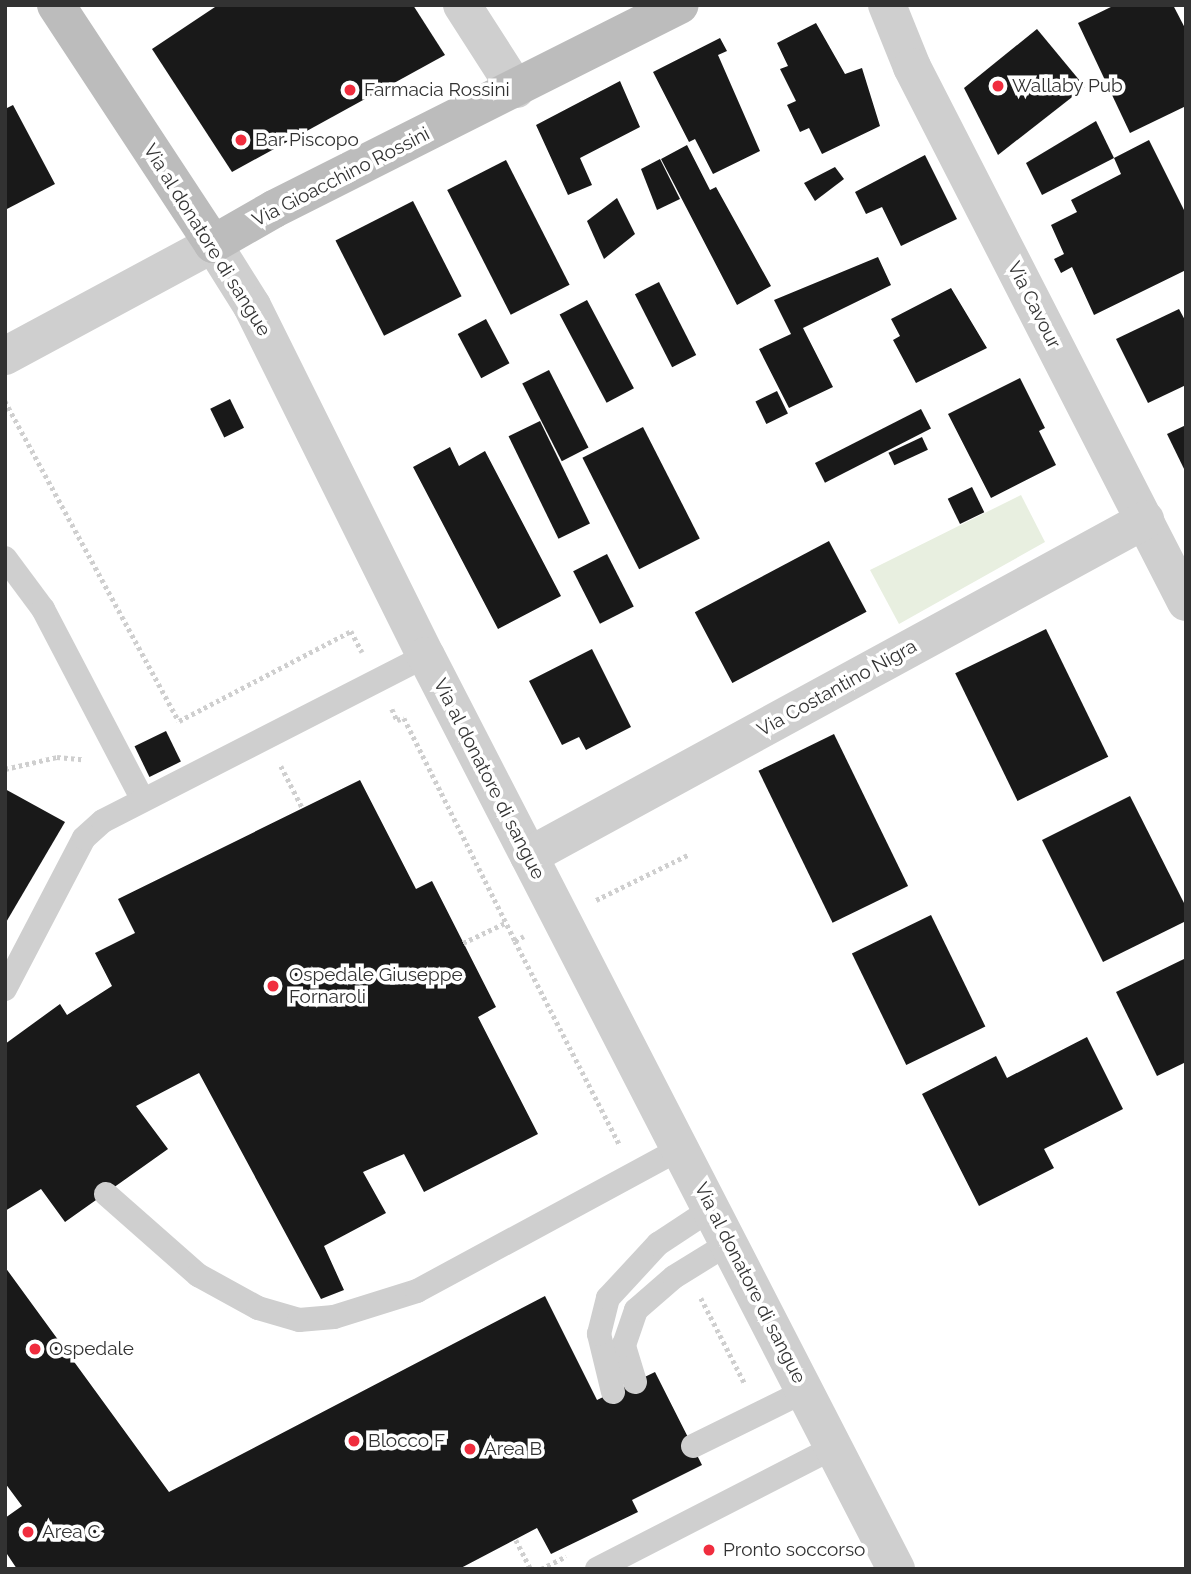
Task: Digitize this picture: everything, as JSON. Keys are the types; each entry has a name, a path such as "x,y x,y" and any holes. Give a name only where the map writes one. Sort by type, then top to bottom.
{"street":[{"name":"Via al donatore di sangue","path":"56,5 252,306 426,656 896,1569"},
{"path":"462,5 516,89"},
{"name":"Via Gioacchino Rossini","path":"5,356 274,209 680,5"},
{"name":"Via Cavour","path":"887,5 912,67 1186,602"},
{"name":"Via Costantino Nigra","path":"529,856 1145,520"}],"lane":[{"path":"5,558 43,608 142,798"},
{"path":"5,989 84,838 103,821 142,798 426,656"},
{"path":"106,1194 198,1275 258,1308 299,1320 334,1317 417,1291 680,1149"},
{"path":"711,1209 658,1244 608,1298 599,1334 624,1387 624,1345 636,1311 674,1277 729,1243"},
{"path":"693,1446 805,1391"},
{"path":"597,1569 834,1447"}],"path":[{"path":"5,401 179,721 351,632"},
{"path":"281,765 303,809"},
{"path":"463,943 505,923"},
{"path":"516,1540 531,1569"}],"green space":[{"path":"1021,495 1045,542 899,624 870,570"}],"building":[{"path":"218,5 413,5 445,55 232,172 152,49"},
{"path":"1115,5 1173,5 1186,30 1186,106 1130,133 1078,23"},
{"path":"816,23 845,74 862,68 880,126 822,154 809,128 800,132 787,105 796,101 780,69 788,66 777,43"},
{"path":"1037,29 1085,87 998,155 964,88"},
{"path":"720,38 727,51 718,55 760,151 713,174 695,139 689,142 653,72"},
{"path":"620,81 640,127 580,158 592,185 568,195 536,125"},
{"path":"13,105 55,184 5,210 5,109"},
{"path":"1096,121 1114,158 1042,195 1026,163"},
{"path":"1149,140 1186,214 1186,270 1094,315 1072,267 1061,273 1054,259 1064,254 1051,225 1077,212 1071,200 1121,174 1114,158"},
{"path":"687,145 710,190 716,187 771,286 737,305 661,159"},
{"path":"925,155 957,219 901,246 882,207 866,214 855,192"},
{"path":"660,159 680,199 657,210 641,169"},
{"path":"506,160 570,285 511,315 447,190"},
{"path":"835,167 844,179 815,201 804,183"},
{"path":"617,198 635,234 604,259 587,221"},
{"path":"413,201 462,296 384,336 335,240"},
{"path":"878,257 891,285 803,328 833,387 789,408 759,349 791,334 774,300"},
{"path":"659,282 696,355 672,367 635,294"},
{"path":"951,288 987,348 916,383 893,340 900,336 891,319"},
{"path":"587,300 634,388 607,403 560,315"},
{"path":"1179,309 1186,322 1186,385 1148,403 1116,339"},
{"path":"486,319 509,363 481,378 458,334"},
{"path":"549,370 588,448 562,461 522,384"},
{"path":"1020,378 1045,428 1039,431 1056,465 991,498 948,414"},
{"path":"777,391 788,413 766,424 755,402"},
{"path":"230,399 244,428 224,437 210,409"},
{"path":"921,409 931,429 825,483 815,463"},
{"path":"540,421 590,523 559,539 509,436"},
{"path":"1186,425 1186,473 1167,434"},
{"path":"643,427 700,538 639,569 582,458"},
{"path":"922,437 928,450 894,465 888,453"},
{"path":"450,447 459,466 485,451 561,596 498,629 413,467"},
{"path":"972,487 984,512 960,524 948,499"},
{"path":"829,541 867,612 732,683 695,612"},
{"path":"607,554 634,607 600,624 573,571"},
{"path":"1046,629 1108,757 1017,801 955,673"},
{"path":"592,649 631,727 586,750 579,737 562,745 529,681"},
{"path":"166,731 181,762 149,777 135,746"},
{"path":"834,734 908,886 833,923 759,771"},
{"path":"360,780 416,889 432,881 496,1007 478,1017 538,1134 424,1192 404,1154 363,1172 386,1213 324,1246 344,1290 321,1299 199,1073 136,1106 168,1149 65,1222 41,1189 5,1211 5,1044 60,1004 67,1015 112,986 95,953 135,933 118,899"},
{"path":"5,789 65,822 5,924"},
{"path":"1130,796 1186,907 1186,921 1103,962 1042,840"},
{"path":"931,915 985,1026 906,1065 852,954"},
{"path":"1186,958 1186,1062 1157,1076 1116,992"},
{"path":"1087,1037 1123,1109 1044,1149 1054,1168 979,1206 922,1094 996,1056 1007,1078"},
{"path":"5,1267 169,1492 545,1296 597,1400 655,1372 702,1465 632,1500 638,1512 551,1554 537,1528 459,1569 17,1569 5,1551 5,1518 22,1506 5,1483"}],"place":[{"name":"Wallaby Pub","path":"998,86"},
{"name":"Farmacia Rossini","path":"350,90"},
{"name":"Bar Piscopo","path":"241,140"},
{"name":"Ospedale Giuseppe Fornaroli","path":"273,986"},
{"name":"Ospedale","path":"35,1349"},
{"name":"Blocco F","path":"354,1441"},
{"name":"Area B","path":"470,1449"},
{"name":"Area C","path":"28,1532"},
{"name":"Pronto soccorso","path":"709,1550"}]}
